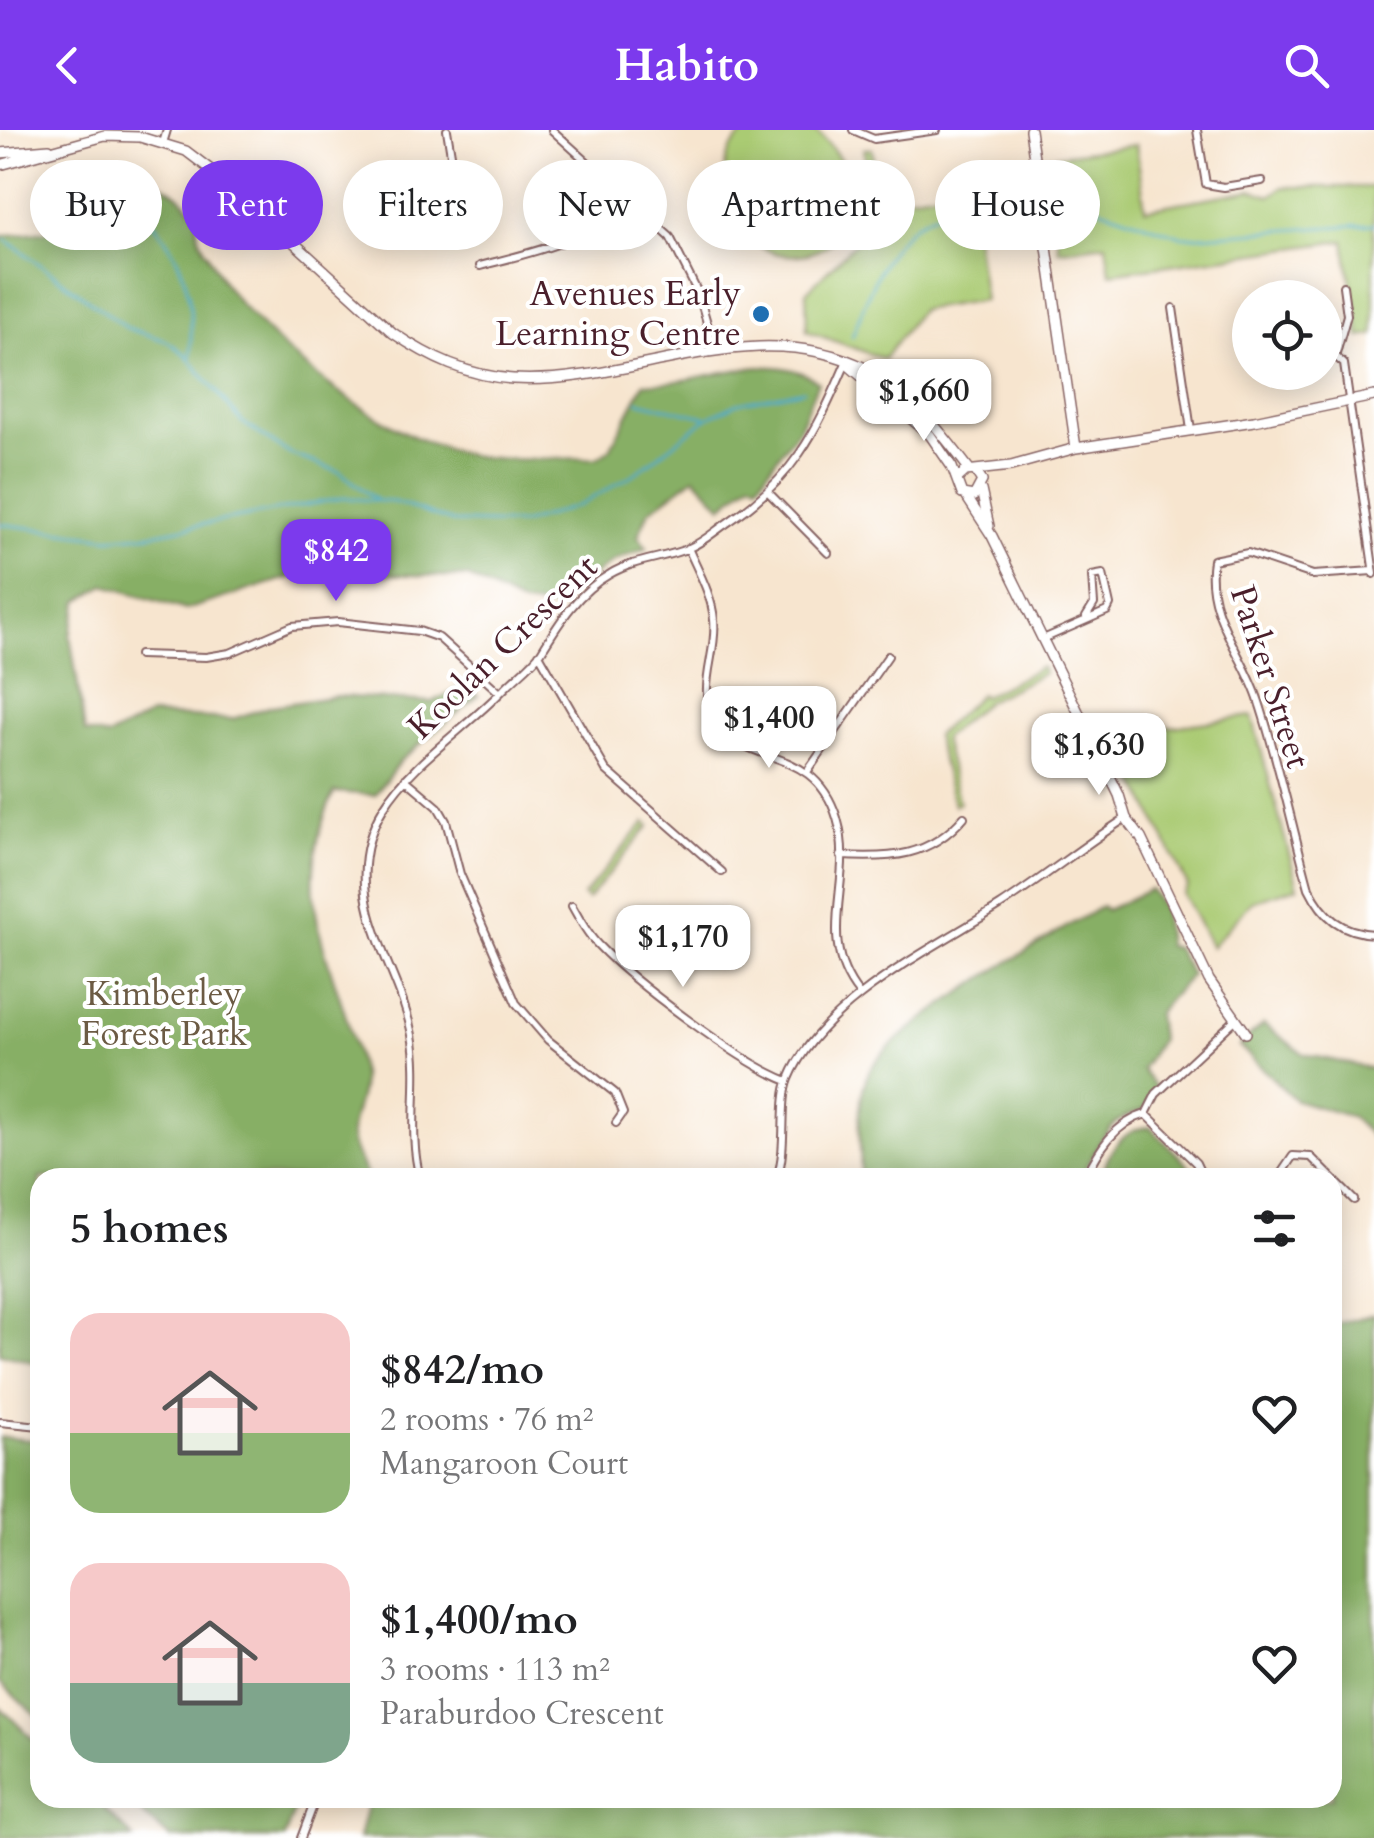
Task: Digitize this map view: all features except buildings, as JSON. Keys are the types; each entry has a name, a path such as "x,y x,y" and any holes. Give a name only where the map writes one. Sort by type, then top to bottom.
{"street":[{"path":"163,143 167,130"},
{"path":"448,130 452,160"},
{"path":"552,130 587,160"},
{"path":"853,130 874,139 937,130"},
{"path":"1030,130 1076,448"},
{"path":"1197,130 1206,184 1224,187 1262,181"},
{"path":"0,165 104,136 163,143 211,167 394,333 456,367 492,376 551,378 714,351 787,347 846,363 897,396 973,471 982,487 992,536"},
{"path":"0,155 49,150"},
{"path":"0,155 21,156 22,161"},
{"path":"667,234 687,264 714,351"},
{"path":"480,266 537,250"},
{"path":"1342,333 1347,315 1343,286"},
{"path":"1173,308 1192,431"},
{"path":"1342,362 1369,512 1374,573"},
{"name":"Koolan Crescent","path":"418,1168 412,1142 416,1076 412,1034 367,902 367,861 373,832 386,801 424,757 500,693 539,654 563,616 593,585 627,565 688,548 769,493 803,453 846,363"},
{"path":"897,396 934,440 957,479 959,491 992,536 1114,783 1126,818 1141,838 1210,980 1246,1033"},
{"path":"957,479 973,471 1010,466 1076,448 1192,431 1374,396"},
{"path":"966,496 1010,466"},
{"path":"769,493 828,553"},
{"path":"688,548 714,616 706,688 710,711 727,735 739,743 773,753 808,772 831,804 841,856 836,948 844,974 859,994"},
{"name":"Parker Street","path":"1374,573 1314,575 1248,552 1212,560 1210,572 1224,630 1250,677 1261,708 1309,888 1318,906 1339,926 1374,934"},
{"path":"1042,639 1109,608 1103,574 1092,576 1094,604 1086,618"},
{"path":"140,655 206,657 230,653 292,626 338,622 419,631 439,638 500,693"},
{"path":"539,654 606,770 722,872"},
{"path":"808,772 888,656"},
{"path":"405,779 438,807 446,822 467,892 516,1003 548,1040 615,1093 623,1113 616,1122"},
{"path":"841,856 913,854 950,834 964,817"},
{"path":"780,1168 785,1150 788,1081 808,1047 859,994 1001,905 1126,818"},
{"path":"572,906 586,931 615,961 741,1056 788,1081"},
{"path":"1091,1168 1106,1142 1128,1119 1146,1114 1156,1094 1236,1020"},
{"path":"1146,1114 1198,1168"},
{"path":"1284,1168 1292,1156 1311,1157 1322,1168"},
{"path":"1342,1188 1354,1200"},
{"path":"0,1422 30,1425"},
{"path":"301,1838 312,1808"}],"green space":[{"path":"750,130 815,130 838,160 727,160 736,142"},
{"path":"1136,145 1145,209 1252,190 1270,196 1283,187 1374,187 1374,335 1360,337 1344,241 1110,273 1106,244 1100,245 1100,160 1046,157"},
{"path":"864,149 872,149 874,160 865,160"},
{"name":"Kimberley Forest Park","path":"162,184 182,199 182,250 205,250 226,286 247,311 300,362 397,428 429,443 476,456 597,458 610,449 644,383 756,367 799,372 818,382 799,428 758,484 752,481 722,506 695,477 649,511 638,536 647,548 613,561 553,607 523,605 468,577 380,574 345,565 319,568 186,610 105,585 79,601 70,635 85,732 108,737 151,715 232,719 272,706 337,696 432,702 466,685 478,696 400,761 375,795 334,792 320,832 314,869 315,903 361,1074 351,1134 364,1168 30,1168 30,1362 0,1354 0,236 30,233 30,250 162,250"},
{"path":"935,193 935,250 977,250 984,300 920,310 884,359 807,331 806,292 848,250 915,250 915,196"},
{"path":"770,250 814,250 794,255"},
{"path":"1041,667 1044,673 986,702 943,738 959,803 954,805 935,736 980,694 983,697"},
{"path":"1252,716 1298,887 1252,901 1211,947 1183,894 1188,886 1113,735"},
{"path":"645,822 649,826 587,900 583,896"},
{"path":"1150,889 1163,910 1167,946 1176,948 1191,975 1157,1013 1160,1040 1142,1069 1156,1089 1143,1111 1112,1127 1086,1168 861,1168 862,1095 870,1070 885,1052 941,1006 1013,959 1102,906 1106,910"},
{"path":"1263,1024 1304,1054 1374,1069 1374,1139 1352,1117 1295,1100 1239,1046"},
{"path":"1150,1127 1191,1168 1104,1168 1115,1146 1141,1128"},
{"path":"1374,1314 1374,1838 359,1838 366,1808 1342,1808 1342,1323"},
{"path":"0,1437 30,1440 30,1710 0,1682"},
{"path":"0,1707 30,1736 30,1808 103,1808 134,1838 0,1838"},
{"path":"136,1808 295,1808 284,1838 170,1838"}],"waterway":[{"path":"1100,208 1184,237 1374,224"},
{"path":"852,337 893,248 909,230 935,214"},
{"path":"162,235 186,283 190,360"},
{"path":"5,239 127,328 167,341 185,354 242,422 290,454 340,472 375,499"},
{"path":"0,524 110,538 152,534 343,498 394,502 453,522 522,524 580,505 636,473 707,418 738,403 804,390"},
{"path":"638,401 705,417"}],"place":[{"name":"Avenues Early Learning Centre","path":"761,314"}]}
